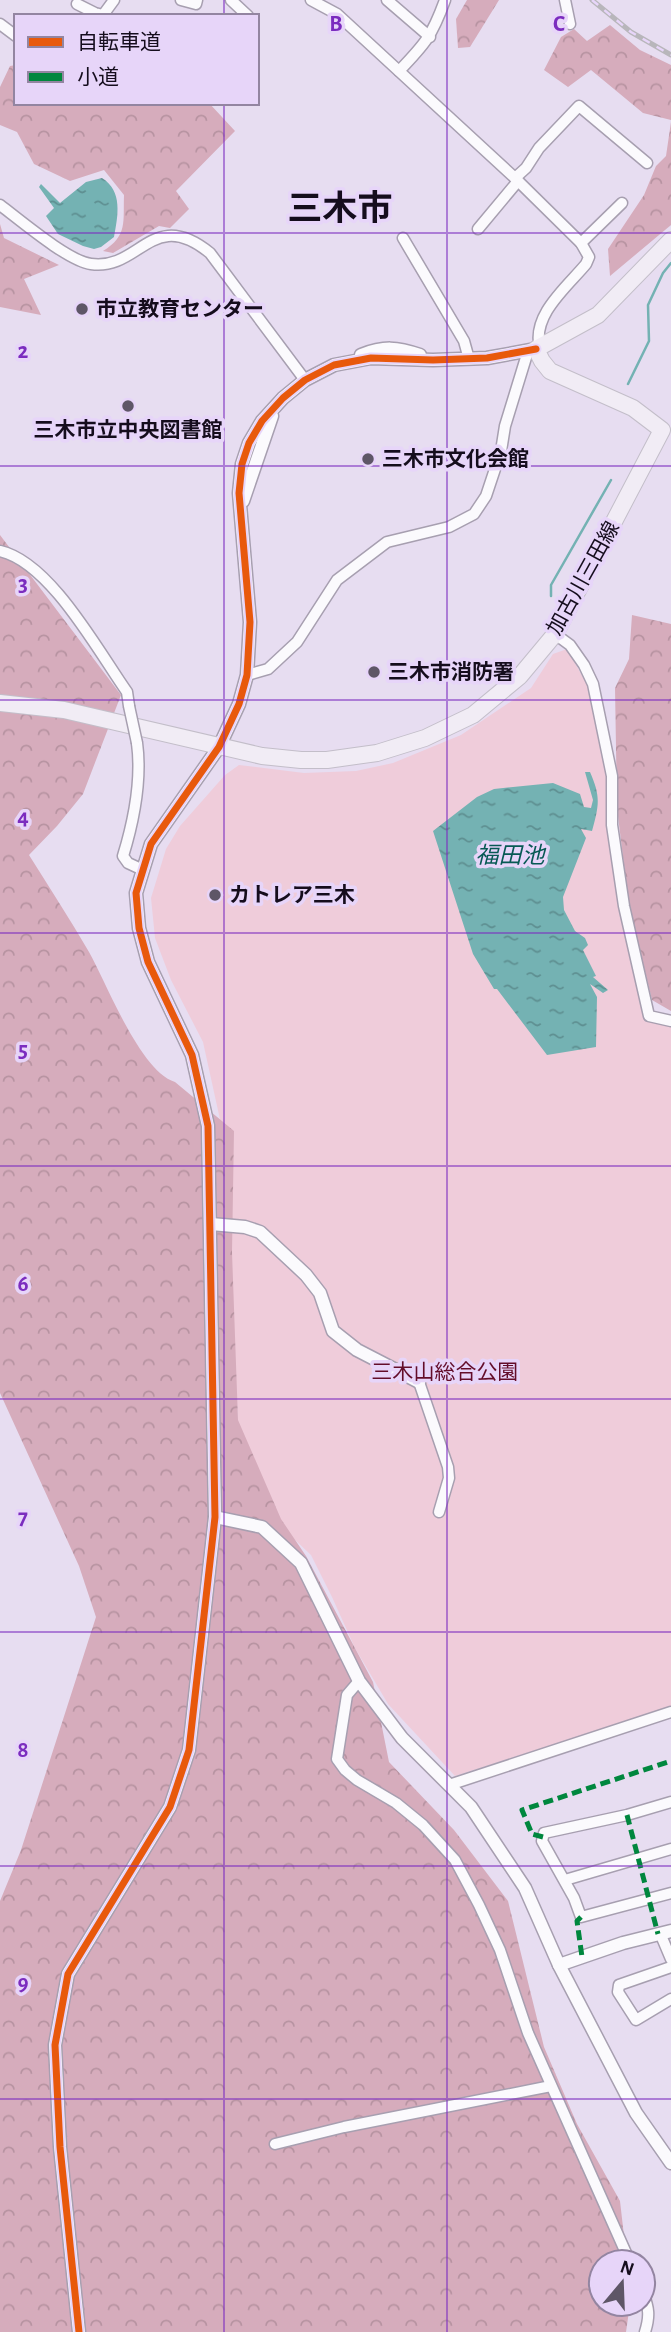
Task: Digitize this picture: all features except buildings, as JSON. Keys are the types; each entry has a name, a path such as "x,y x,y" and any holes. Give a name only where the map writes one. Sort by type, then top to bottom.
{"main road":[{"path":"535,349 598,315 671,240"},
{"name":"加古川三田線","path":"0,703 64,710 262,756 327,760 377,753 425,738 473,715 520,676 555,634 666,434 634,408 550,371 535,349"}],"street":[{"path":"179,2 195,4 197,0"},
{"path":"232,0 246,14"},
{"path":"387,0 430,37"},
{"path":"399,71 430,37 445,0"},
{"path":"565,0 570,24"},
{"path":"247,675 268,669 297,642 337,580 387,542 449,527 474,514 486,496 501,450 505,426 535,349 545,314 589,257 581,243 517,179 337,14 314,1"},
{"path":"77,4 99,14"},
{"path":"478,229 539,148 579,106 647,163"},
{"path":"581,243 622,203"},
{"path":"0,205 79,261 90,264 102,265 120,258 154,239 175,235 194,241 209,253 305,380"},
{"path":"403,238 464,341 469,359"},
{"path":"79,2332 60,2147 55,2045 68,1974 170,1807 189,1750 215,1517 208,1126 192,1055 148,962 139,928 136,893 151,844 219,747 239,704 247,675 250,622 239,513 242,464 249,443 262,421 305,380 344,362 371,358 469,359 535,349"},
{"path":"0,551 32,565 56,590 127,692 140,761 132,827 123,856 128,863 143,870"},
{"path":"555,634 570,645 593,684 612,776 612,825 624,906 649,1016 671,1021"},
{"path":"211,1224 245,1227 260,1233 306,1275 320,1293 332,1331 357,1350 419,1382 448,1467 449,1478 439,1512"},
{"path":"215,1517 262,1527 301,1563 359,1681 402,1738 471,1807 525,1888 559,1965 636,2113 671,2164"},
{"path":"359,1681 347,1695 337,1759 356,1780 396,1803 423,1825 455,1860 480,1905 500,1950 528,2033 624,2248"},
{"path":"449,1785 671,1712"},
{"path":"671,1802 627,1815 544,1833 542,1841 565,1880 581,1917 671,1893"},
{"path":"565,1880 671,1849"},
{"path":"559,1965 623,1943 666,1932 671,1959"},
{"path":"671,1967 619,1985 618,1992 636,2020 671,1999"},
{"path":"275,2144 344,2127 551,2086"}],"green space":[{"path":"467,0 499,0 470,47 458,48 456,19"},
{"path":"610,25 640,50 671,65 671,120 643,113 591,70 568,87 544,70 561,37 574,29 587,41"},
{"path":"14,65 14,105 211,105 235,131 176,191 189,209 170,228 159,226 113,253 103,251 117,240 120,234 124,220 124,195 104,170 70,181 34,164 17,132 0,125 0,87 10,66"},
{"path":"671,122 671,225 610,276 608,249 644,195 656,166 666,156"},
{"path":"0,224 4,238 59,265 24,279 41,315 0,307"},
{"path":"0,535 121,695 83,794 29,855 89,952 126,1025 149,1062 234,1131 232,1252 238,1420 281,1519 306,1556 373,1682 389,1762 454,1830 508,1901 544,2047 577,2124 620,2201 625,2248 587,2248 587,2318 628,2318 626,2332 0,2332 0,1901 21,1850 96,1617 79,1566 0,1393"},
{"path":"632,615 671,624 671,1011 652,1000 629,906 617,808 615,688 629,659"},
{"name":"三木山総合公園","path":"567,649 589,688 609,789 608,834 619,910 646,1018 669,1024 671,1028 671,1707 455,1776 388,1704 355,1648 311,1555 273,1519 243,1508 221,1124 203,1042 171,980 155,938 151,898 166,849 180,826 225,775 239,765 304,773 356,771 393,763 461,735 531,688 553,654"}],"water":[{"path":"102,178 109,183 116,197 117,221 114,237 94,249 58,234 46,216 54,208 39,187 41,184 60,203 86,182"},
{"name":"福田池","path":"585,772 590,772 594,781 597,807 592,831 581,829 586,838 563,897 564,910 575,931 585,938 588,945 583,950 596,976 593,977 608,990 603,993 590,984 597,997 596,1047 547,1055 497,989 494,989 473,954 433,831 477,797 494,789 553,783 580,794 584,807 591,808 593,800"}],"waterway":[{"path":"628,384 649,341 648,305 663,273 671,263"},
{"path":"551,596 551,585 611,480"}],"railway":[{"path":"592,0 631,32 671,55"}],"marked path":[{"path":"543,1837 532,1834 522,1810 671,1761"},
{"path":"627,1815 658,1934"},
{"path":"581,1917 577,1921 582,1957"}],"cycle path":[{"path":"79,2332 60,2147 55,2045 68,1974 170,1807 189,1750 215,1517 208,1126 192,1055 148,962 139,928 136,893 151,844 219,747 239,704 247,675 250,622 239,493 242,464 249,443 262,421 283,398 305,380 334,365 371,358 487,358 536,349"}],"place":[{"name":"市立教育センター","path":"82,309"},
{"name":"三木市立中央図書館","path":"128,406"},
{"name":"三木市文化会館","path":"368,459"},
{"name":"三木市消防署","path":"374,672"},
{"name":"カトレア三木","path":"215,895"}],"district":[{"name":"三木市","path":"340,208"}]}
